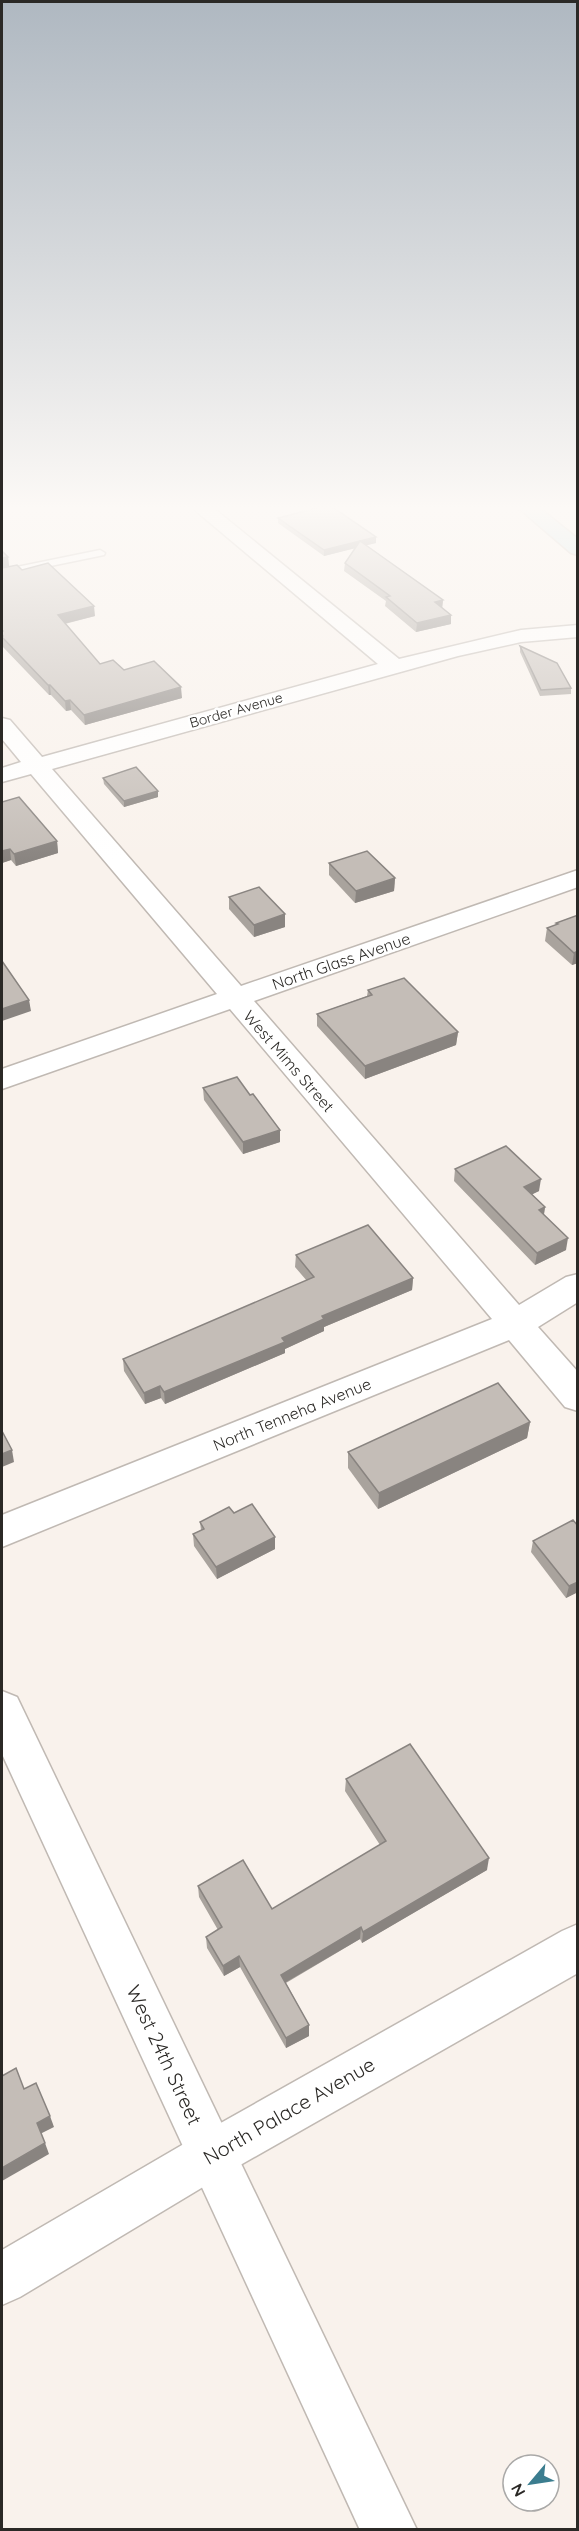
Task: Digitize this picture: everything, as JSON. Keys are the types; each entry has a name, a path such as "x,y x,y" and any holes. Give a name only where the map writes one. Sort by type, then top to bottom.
{"street":[{"path":"343,624 394,666"},
{"name":"Border Avenue","path":"2,775 394,666 521,636 578,631"},
{"name":"West Mims Street","path":"2,724 578,1397"},
{"name":"North Glass Avenue","path":"2,1079 578,878"},
{"name":"North Tenneha Avenue","path":"2,1531 515,1324 578,1286"},
{"name":"West 24th Street","path":"2,1710 389,2529"},
{"name":"North Palace Avenue","path":"2,2279 212,2155 578,1947"}],"building":[{"path":"2,624 66,624 100,664 113,660 124,670 154,661 181,687 84,715 70,700 65,701 48,685 2,637"},
{"path":"520,646 557,663 571,688 541,690"},
{"path":"136,767 158,791 124,801 103,778"},
{"path":"19,797 57,841 14,854 10,849 2,851 2,802"},
{"path":"367,851 395,878 356,891 329,863"},
{"path":"259,887 285,914 254,925 229,897"},
{"path":"578,915 578,951 574,953 547,928"},
{"path":"2,961 29,1000 2,1009"},
{"path":"404,978 458,1032 365,1066 317,1014 372,995 368,990"},
{"path":"237,1077 280,1130 243,1142 203,1088"},
{"path":"506,1146 541,1179 524,1187 545,1207 539,1210 568,1238 537,1253 455,1169"},
{"path":"368,1225 413,1278 322,1316 324,1319 282,1338 285,1342 164,1392 160,1386 144,1393 123,1359 314,1277 296,1255"},
{"path":"498,1383 530,1422 379,1493 348,1452"},
{"path":"2,1431 12,1450 2,1454"},
{"path":"252,1504 275,1537 216,1567 193,1534 204,1529 200,1522 229,1507 234,1513"},
{"path":"573,1520 578,1526 578,1582 569,1586 533,1541"},
{"path":"410,1744 489,1858 363,1932 361,1927 281,1975 309,2025 286,2038 239,1956 223,1966 206,1937 222,1927 198,1886 243,1860 272,1909 386,1841 346,1779"},
{"path":"16,2068 24,2089 36,2083 50,2116 37,2123 45,2143 2,2168 2,2076"}]}
